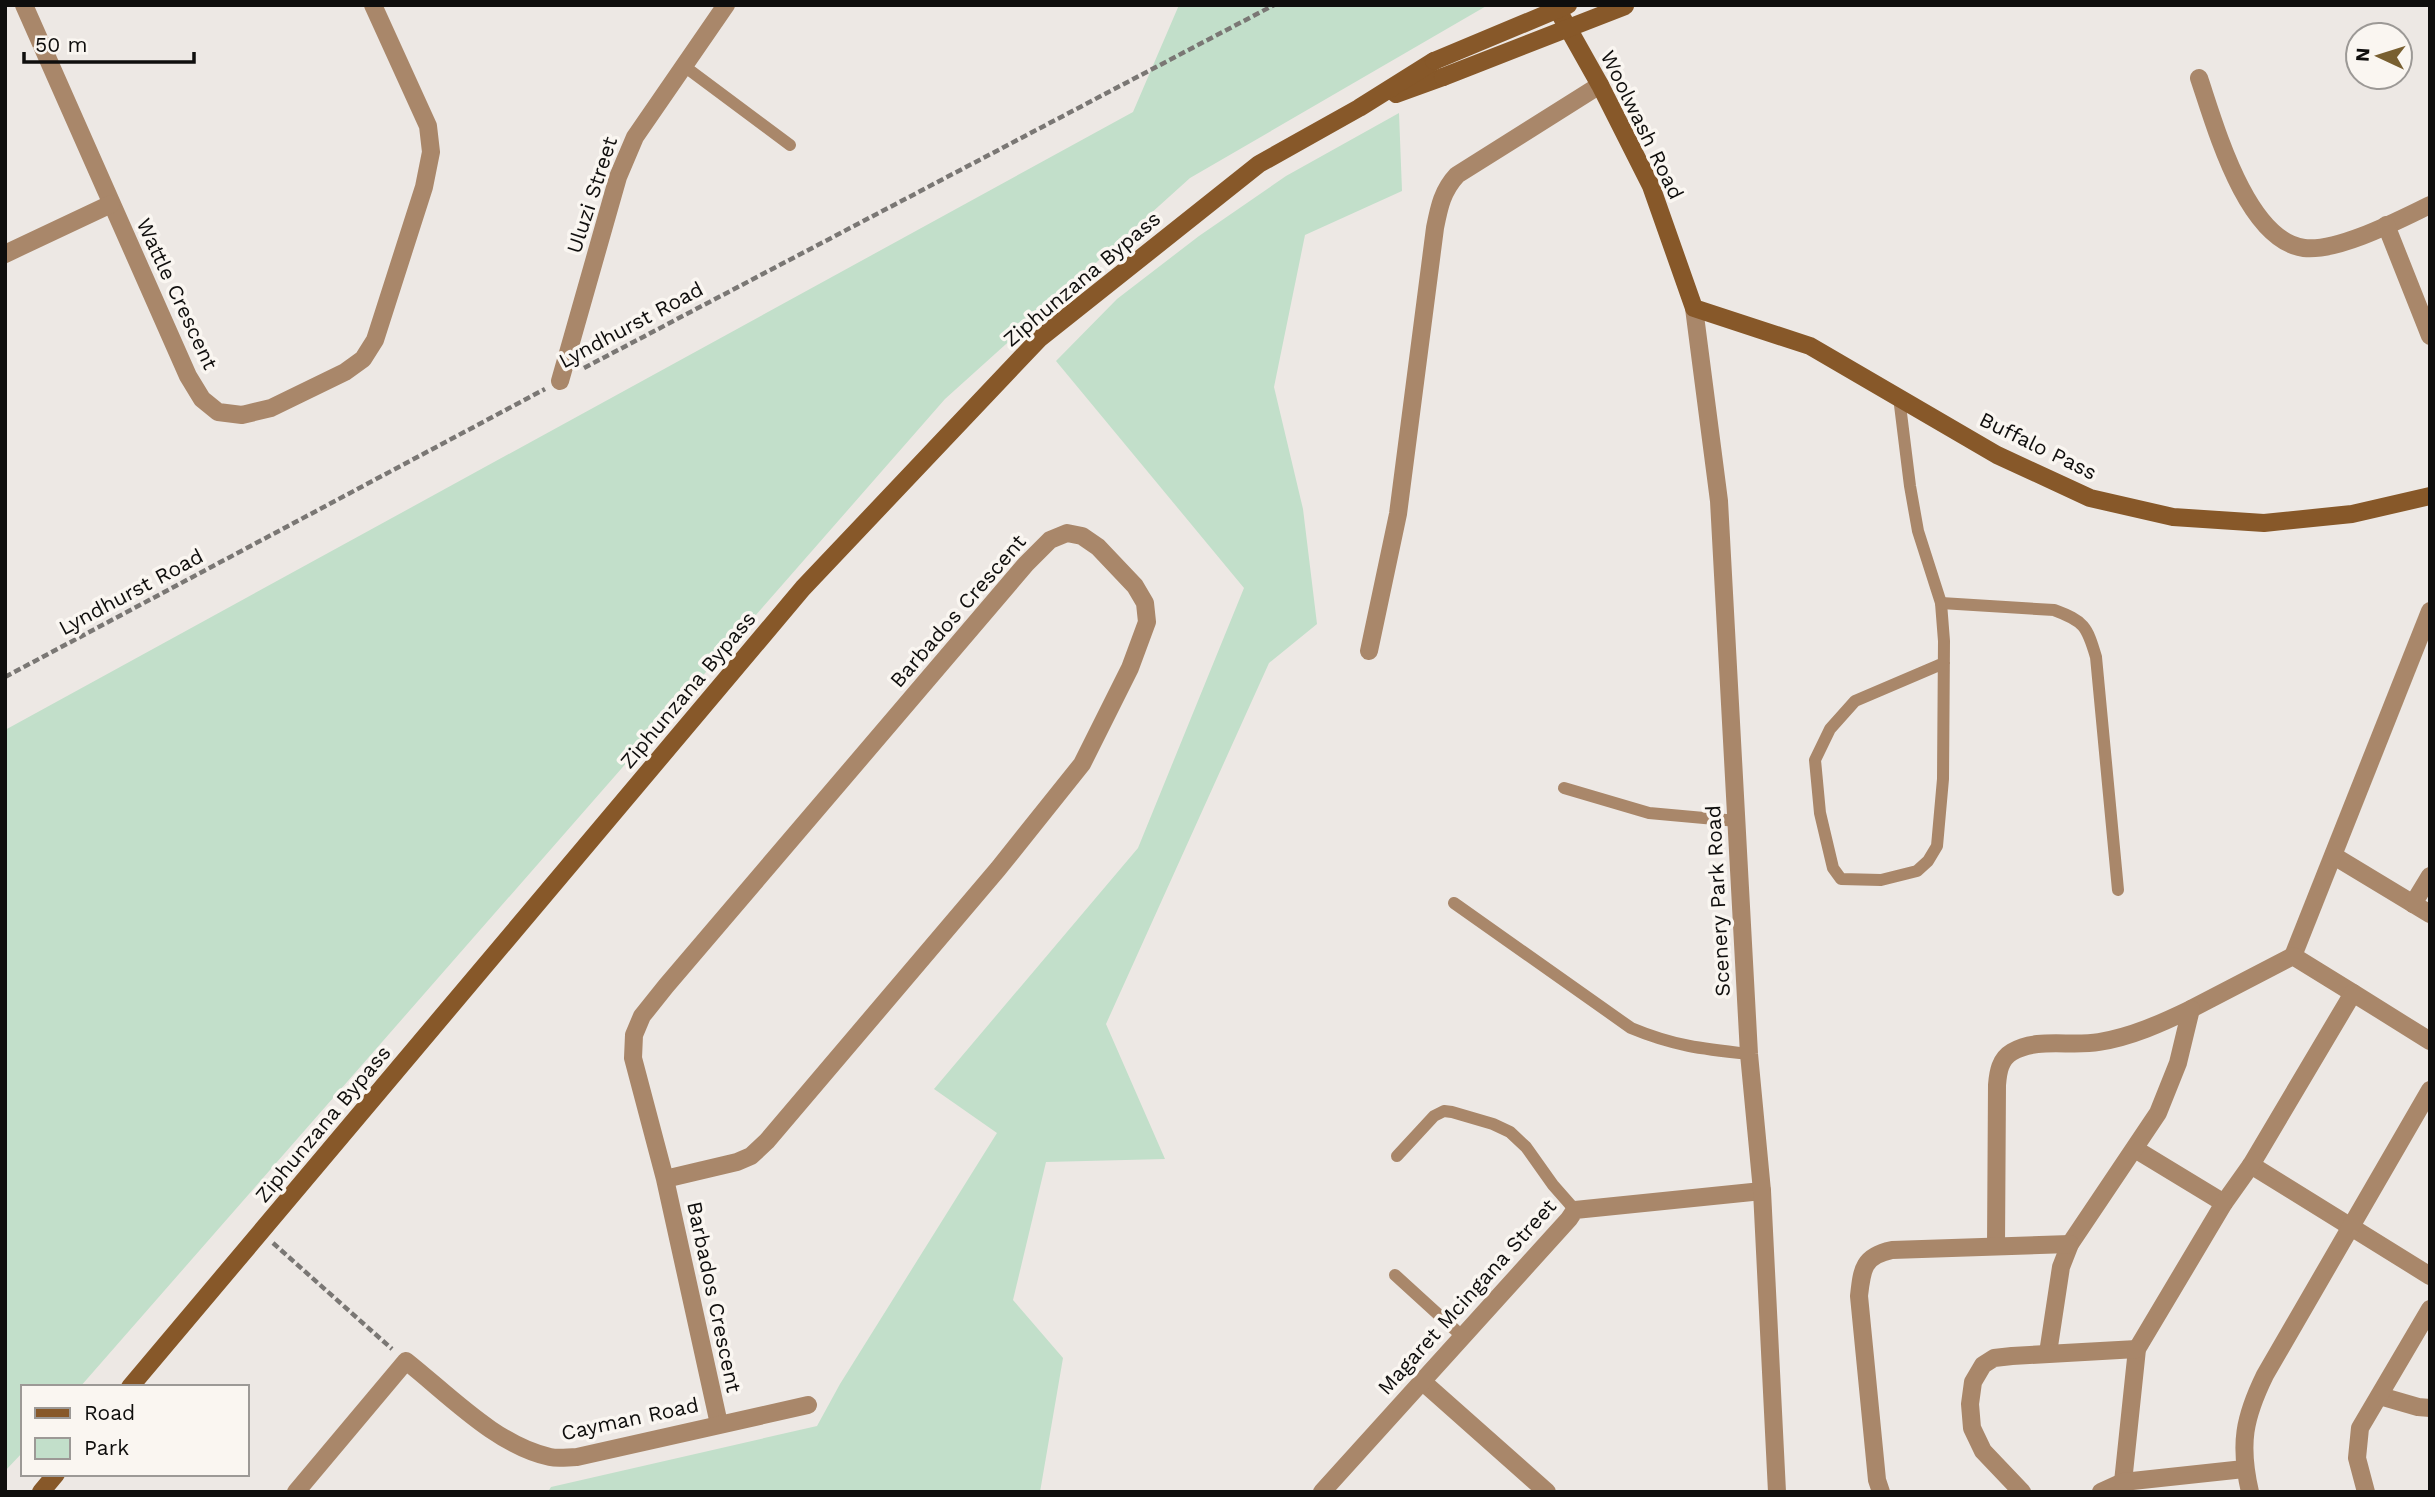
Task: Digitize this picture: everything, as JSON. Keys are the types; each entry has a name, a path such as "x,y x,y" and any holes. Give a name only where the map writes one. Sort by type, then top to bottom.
{"main road":[{"name":"Woolwash Road","path":"1555,5 1600,85 1651,186 1694,308"},
{"path":"1438,69 1568,5"},
{"path":"1438,69 1627,6"},
{"name":"Ziphunzana Bypass","path":"132,1385 803,589 1039,339 1259,164 1359,108 1438,69"},
{"name":"Buffalo Pass","path":"1694,308 1810,346 1997,455 2090,498 2173,517 2263,523 2351,514 2430,496"},
{"path":"41,1492 54,1476"}],"street":[{"name":"Wattle Crescent","path":"24,5 187,376 202,399 218,412 242,415 271,408 345,372 363,359 375,340 398,271 424,187 431,152 428,126 376,6"},
{"name":"Uluzi Street","path":"560,381 618,177 635,137 726,5"},
{"path":"2199,78 2228,156 2249,201 2269,228 2286,243 2305,248 2330,246 2430,205"},
{"path":"1369,651 1398,514 1435,228 1447,185 1475,162 1600,85"},
{"path":"5,254 111,204"},
{"path":"2386,225 2430,336"},
{"name":"Scenery Park Road","path":"1694,308 1719,501 1749,1054 1762,1191 1777,1492"},
{"name":"Barbados Crescent","path":"665,1179 737,1162 751,1156 767,1142 1006,860 1082,764 1130,668 1147,622 1145,603 1135,586 1098,547 1082,536 1067,533 1050,540 1027,564 642,1016 634,1035 633,1058 665,1179 719,1424"},
{"path":"1996,1246 1997,1085 1998,1072 2004,1058 2031,1045 2114,1040 2191,1009 2293,956 2430,611"},
{"path":"2334,856 2430,914"},
{"path":"2413,904 2430,876"},
{"path":"2293,956 2430,1041"},
{"path":"2123,1482 2137,1349 2353,993"},
{"path":"2048,1353 2061,1268 2070,1244 2158,1113 2178,1063 2191,1009"},
{"path":"2250,1492 2244,1469 2244,1436 2250,1406 2265,1375 2430,1090"},
{"path":"2135,1149 2224,1203"},
{"path":"2251,1165 2430,1276"},
{"name":"Magaret Mcingana Street","path":"1322,1492 1570,1219 1575,1210 1762,1191"},
{"path":"1881,1492 1877,1480 1860,1296 1861,1276 1867,1260 1878,1253 1892,1250 2070,1244"},
{"path":"2367,1492 2357,1458 2360,1428 2430,1310"},
{"path":"2022,1492 1983,1451 1972,1428 1970,1404 1973,1382 1983,1365 1994,1358 2137,1349"},
{"path":"296,1492 406,1361"},
{"name":"Cayman Road","path":"406,1361 494,1432 531,1452 553,1458 577,1457 808,1405"},
{"path":"1423,1382 1546,1492"},
{"path":"2380,1396 2430,1408"},
{"path":"2101,1492 2123,1482 2244,1469"}],"lane":[{"path":"684,66 790,145"},
{"path":"1899,397 1918,531 1941,603 1944,663 1943,779 1937,846 1928,861 1917,871 1881,880 1841,879 1833,868 1820,813 1815,760 1830,729 1856,701 1944,663"},
{"path":"1941,603 2054,611 2070,616 2088,630 2096,657 2118,890"},
{"path":"1564,788 1649,813 1737,821"},
{"path":"1454,903 1631,1028 1661,1040 1696,1048 1749,1054"},
{"path":"1397,1156 1434,1116 1444,1111 1493,1124 1510,1132 1525,1147 1575,1210"},
{"path":"1395,1275 1462,1337"}],"path":[{"name":"Lyndhurst Road","path":"5,677 1273,5"},
{"path":"261,1233 406,1361"}],"green space":[{"path":"1179,5 1488,5 1190,178 945,399 82,1385 21,1385 21,1454 5,1471 5,730 1133,112"},
{"path":"1399,113 1402,191 1305,235 1274,387 1303,509 1317,624 1269,663 1106,1024 1165,1159 1046,1162 1013,1300 1063,1358 1040,1492 548,1492 551,1487 817,1426 840,1384 997,1133 934,1089 1138,848 1244,588 1056,361 1117,299 1199,236 1286,176"}]}
